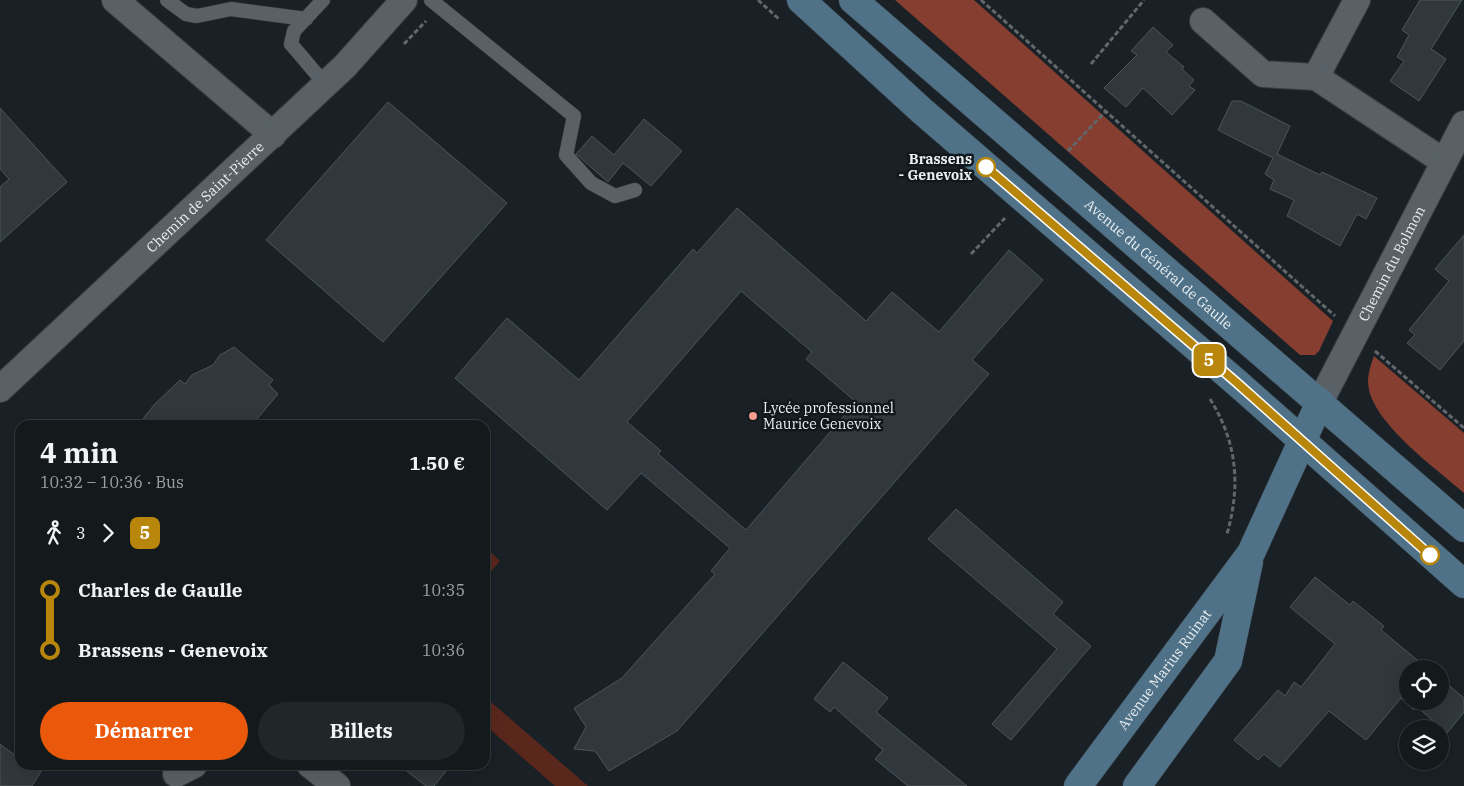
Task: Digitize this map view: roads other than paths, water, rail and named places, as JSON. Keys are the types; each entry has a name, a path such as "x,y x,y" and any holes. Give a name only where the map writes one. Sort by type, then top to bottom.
{"street":[{"path":"115,0 273,135"},
{"name":"Chemin de Saint-Pierre","path":"0,389 345,66 404,0"},
{"path":"801,0 921,110 1236,382 1464,584"},
{"name":"Avenue du Général de Gaulle","path":"853,0 1464,528"},
{"path":"1316,77 1357,0"},
{"path":"1203,21 1263,74 1316,77 1443,161"},
{"name":"Chemin du Bolmon","path":"1320,402 1443,161 1464,124"},
{"name":"Avenue Marius Ruinat","path":"1078,786 1251,553 1320,402"},
{"name":"Avenue Marius Ruinat","path":"1146,783 1228,661 1251,553"},
{"path":"316,770 337,786"}],"lane":[{"path":"167,0 186,14 197,16 231,9 306,19"},
{"path":"322,0 294,31 291,44 325,84"},
{"path":"435,4 574,116 566,155 590,183 615,196 635,190"}],"place":[{"name":"Brassens - Genevoix","path":"986,167"},
{"name":"Lycée professionnel Maurice Genevoix","path":"753,416"}]}
